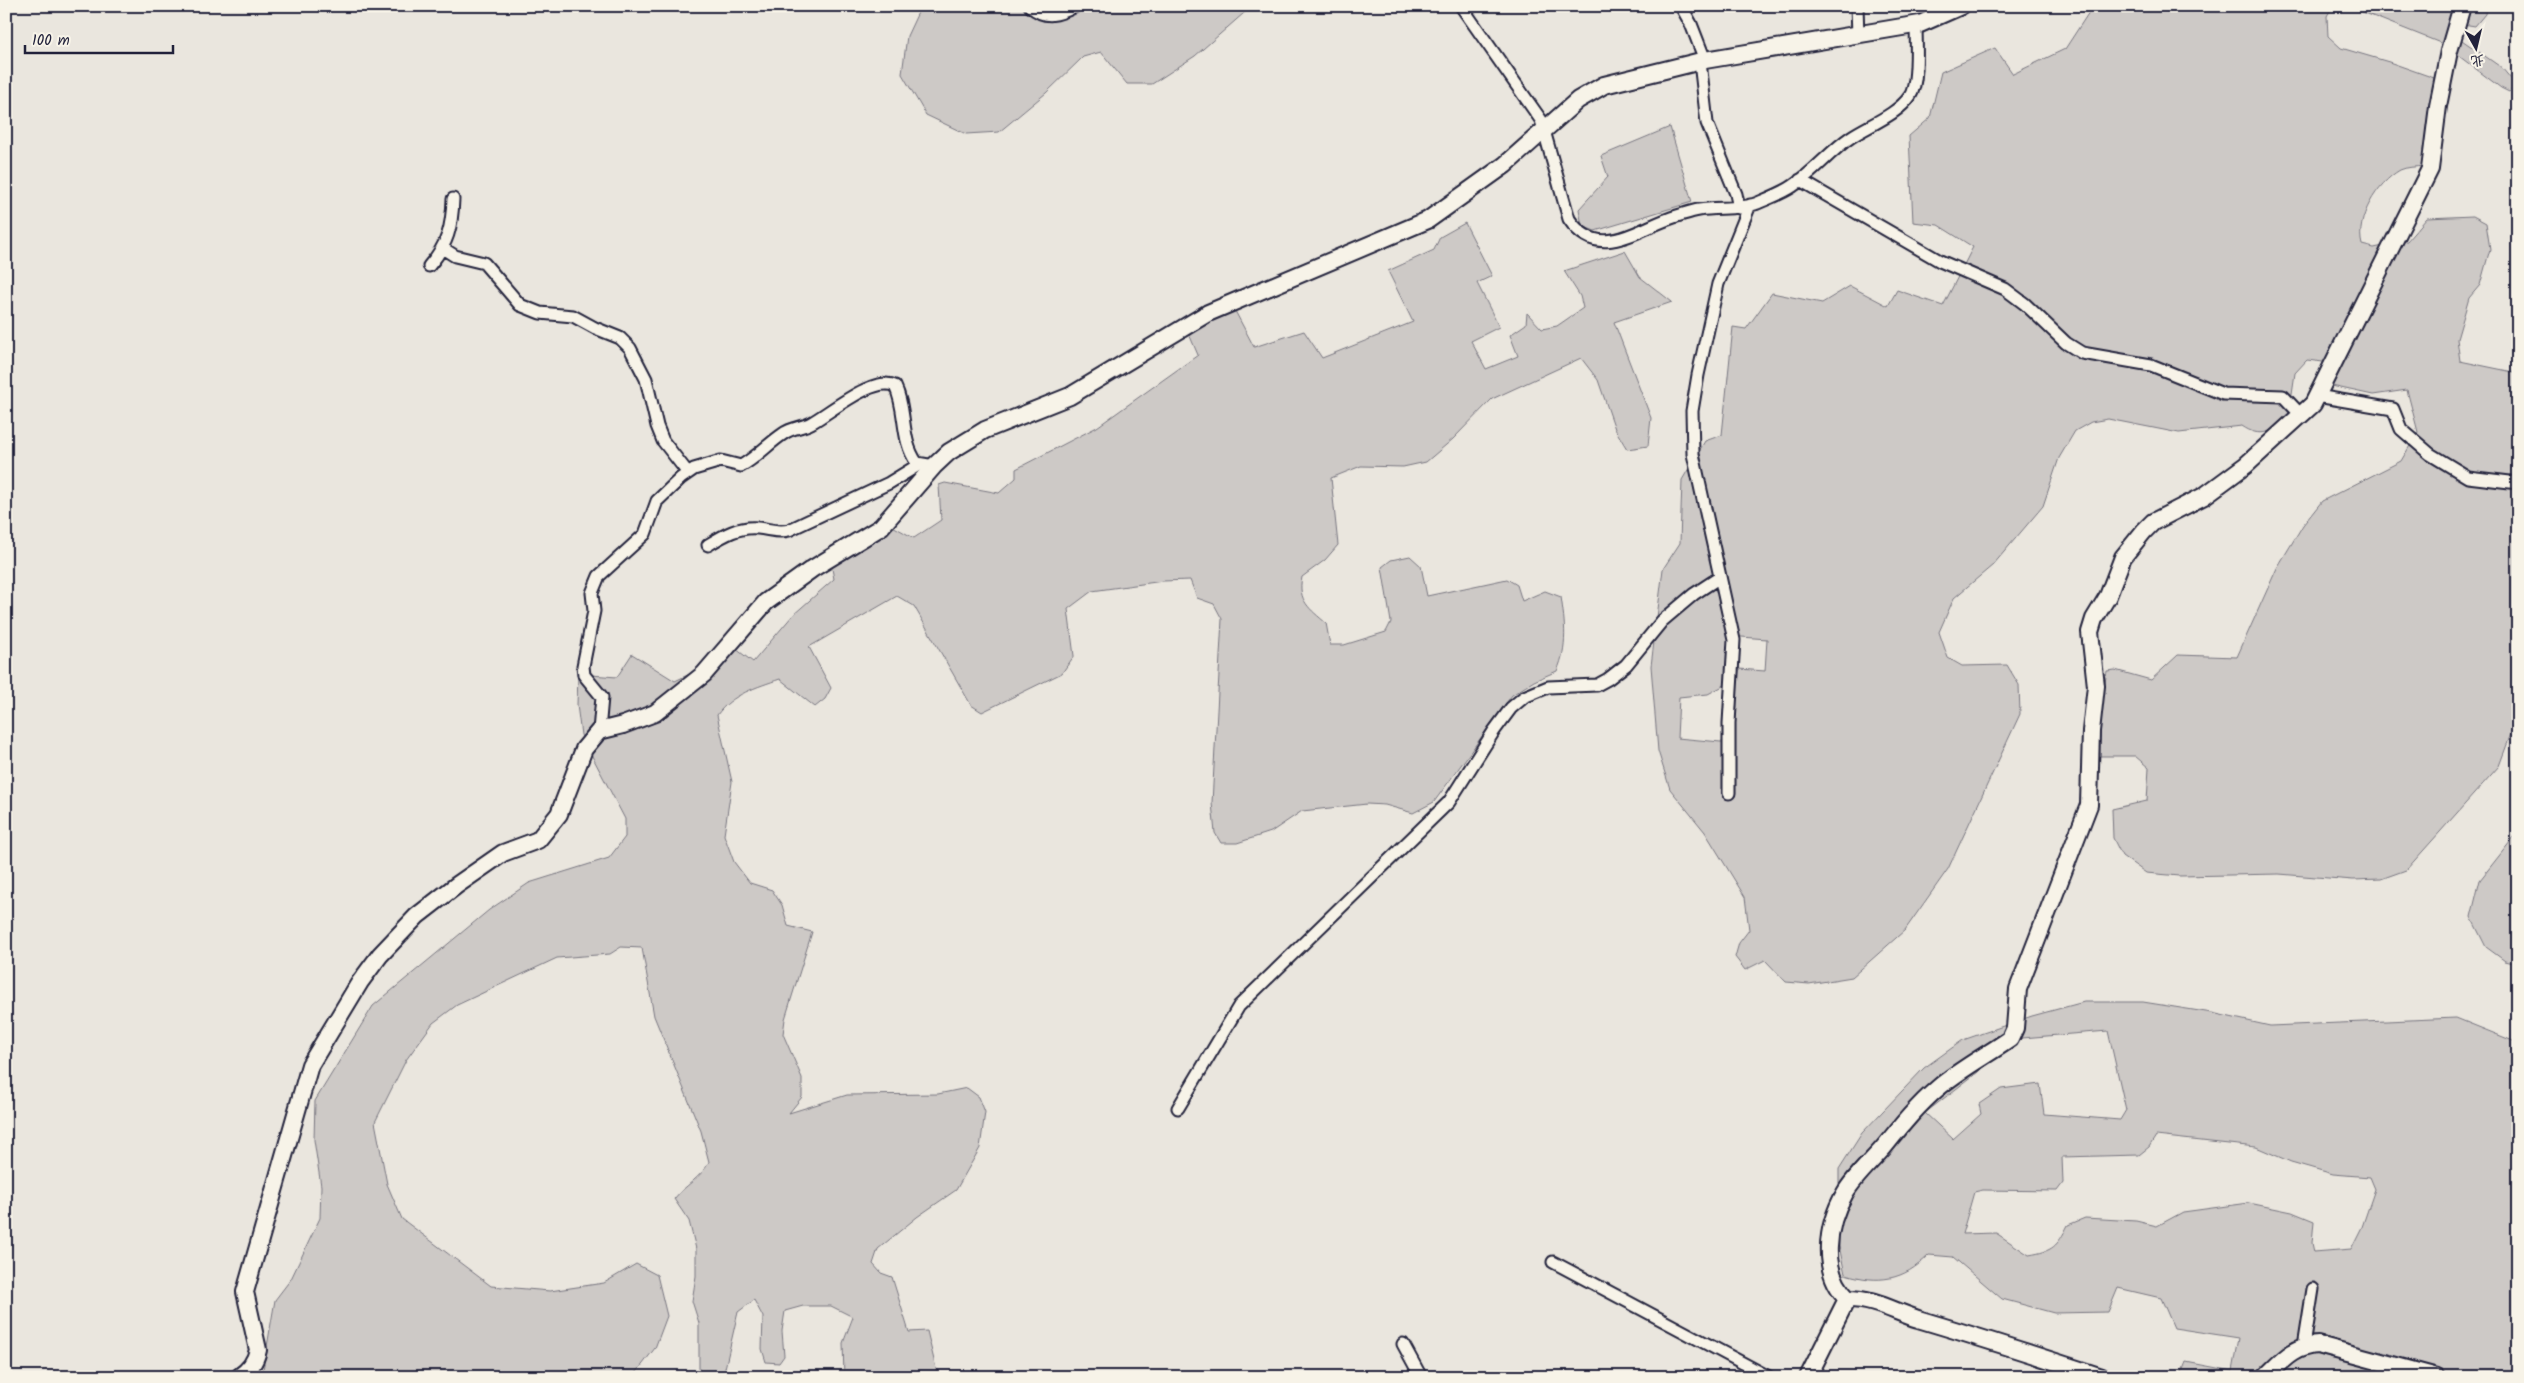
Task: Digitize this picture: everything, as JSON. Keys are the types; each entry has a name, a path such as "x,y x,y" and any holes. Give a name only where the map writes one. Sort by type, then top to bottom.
{"street":[{"path":"1030,6 1048,16 1058,15 1076,6"},
{"path":"1462,6 1541,120 1569,219 1578,232 1608,242 1621,240 1671,218 1699,210 1744,207 1793,186 1850,138 1904,104 1912,94 1916,25"},
{"path":"1681,6 1691,24 1702,61 1707,123 1736,194 1744,207"},
{"path":"1857,6 1858,36"},
{"path":"708,545 726,533 743,529 758,528 781,532 789,530 927,465 986,430 1070,396 1208,313 1428,220 1505,165 1578,100 1604,85 1702,61 1916,25 1961,6"},
{"path":"2102,1377 2071,1372 1910,1316 1873,1301 1848,1300 1838,1290 1832,1275 1828,1246 1832,1227 1845,1193 1910,1113 1940,1086 2010,1038 2015,1028 2018,989 2089,805 2091,731 2096,686 2096,666 2090,632 2094,619 2115,580 2123,557 2153,522 2204,496 2246,465 2302,416 2317,396 2430,169 2449,51 2462,6"},
{"path":"1800,180 1940,261 2005,289 2026,304 2066,343 2082,353 2151,365 2223,394 2283,396 2302,416"},
{"path":"429,266 444,249 452,220 453,199"},
{"path":"1728,793 1728,732 1734,640 1693,454 1692,411 1718,284 1744,207"},
{"path":"444,249 455,256 484,263 520,304 540,313 573,316 595,328 620,338 630,348 646,379 657,426 663,441 688,473"},
{"path":"239,1377 248,1370 256,1358 258,1350 245,1292 310,1065 360,982 380,955 417,916 503,854 538,840 560,814 584,749 599,731 602,697 584,675 583,666 594,611 594,584 599,576 645,534 657,500 688,473 721,461 741,466 753,460 783,433 794,427 808,424 868,388 883,382 895,386 900,395 904,431 911,455 927,465"},
{"path":"2317,396 2393,409 2401,429 2430,454 2468,477 2518,483"},
{"path":"599,731 623,726 655,712 704,674 766,602 812,569 881,527 927,465"},
{"path":"1178,1108 1239,1006 1449,802 1494,731 1511,708 1524,697 1548,688 1597,685 1608,679 1626,665 1662,621 1694,594 1720,577"},
{"path":"1553,1262 1769,1377"},
{"path":"2304,1346 2313,1289"},
{"path":"1808,1377 1848,1300"},
{"path":"1403,1344 1421,1377"},
{"path":"2265,1377 2292,1351 2304,1346 2318,1345 2438,1377"}],"shaded area":[{"path":"921,6 1252,6 1195,56 1152,84 1127,84 1101,52 1083,57 1046,93 999,132 966,134 926,115 902,74 907,36"},
{"path":"2093,6 2486,6 2485,14 2475,26 2463,24 2459,38 2502,68 2516,85 2509,92 2443,44 2350,7 2331,9 2327,16 2328,36 2341,48 2437,79 2423,166 2400,170 2391,176 2376,193 2365,213 2362,224 2362,245 2374,248 2407,241 2427,218 2473,216 2486,223 2490,249 2480,285 2469,298 2457,339 2460,361 2513,372 2518,371 2518,691 2512,731 2499,766 2406,870 2381,879 2353,880 2279,874 2180,876 2146,873 2122,856 2113,838 2112,809 2147,801 2149,768 2135,756 2100,756 2101,705 2107,671 2115,670 2151,680 2178,655 2237,657 2277,568 2303,525 2322,501 2401,461 2418,432 2407,390 2373,395 2327,385 2336,371 2323,362 2307,360 2295,373 2288,421 2266,432 2255,432 2242,426 2179,433 2108,419 2091,422 2075,431 2059,458 2043,506 1993,565 1954,598 1939,632 1948,658 1962,666 2007,665 2019,685 2020,714 1948,869 1905,930 1852,977 1809,984 1786,982 1765,960 1745,970 1735,957 1739,943 1749,930 1745,897 1705,832 1670,789 1658,751 1651,666 1663,569 1680,543 1682,480 1705,441 1722,435 1733,327 1746,329 1772,293 1822,303 1850,286 1888,306 1897,290 1943,306 1973,247 1938,225 1913,222 1909,136 1930,118 1941,72 1995,48 2013,74 2065,49","holes":["1729,636 1767,639 1765,671 1739,669 1732,743 1677,738 1679,697 1708,694 1725,685"]},
{"path":"1670,127 1692,202 1595,231 1582,226 1579,209 1608,177 1601,156"},
{"path":"1465,223 1492,276 1477,283 1499,327 1471,341 1486,369 1518,356 1510,335 1526,324 1527,313 1542,329 1557,326 1583,308 1580,296 1564,271 1625,251 1640,277 1672,302 1614,322 1651,418 1648,446 1627,449 1615,429 1598,380 1581,358 1492,399 1453,439 1426,462 1403,467 1361,466 1331,478 1338,545 1325,560 1302,577 1301,585 1301,592 1306,604 1326,623 1330,645 1344,645 1386,632 1391,622 1382,567 1391,560 1410,556 1421,566 1427,596 1507,579 1517,585 1522,601 1545,591 1561,597 1564,644 1557,671 1534,681 1512,695 1434,802 1413,813 1385,805 1367,804 1302,811 1271,832 1237,843 1221,843 1215,833 1212,803 1222,619 1214,604 1197,598 1190,580 1163,581 1092,591 1068,609 1074,656 1062,673 982,712 971,705 914,606 897,596 809,647 831,688 825,699 815,707 780,679 737,696 717,715 732,782 724,835 734,862 750,883 772,890 782,905 788,926 812,932 785,1019 783,1034 802,1078 802,1097 789,1113 847,1095 938,1094 967,1088 979,1097 985,1112 980,1148 956,1190 917,1217 878,1249 873,1264 881,1273 892,1277 909,1332 927,1331 938,1377 844,1377 843,1343 853,1317 831,1306 803,1306 785,1311 782,1331 784,1356 779,1363 766,1362 762,1349 763,1317 754,1300 738,1312 723,1377 699,1377 699,1323 692,1301 696,1276 696,1249 689,1221 674,1199 702,1173 709,1162 701,1131 654,1016 642,948 621,947 610,954 557,958 457,1005 433,1023 406,1060 375,1122 387,1184 402,1219 491,1286 550,1291 604,1283 636,1264 657,1275 667,1316 655,1348 633,1377 253,1377 263,1370 275,1300 291,1279 320,1218 321,1186 314,1140 315,1101 373,1006 489,910 529,883 609,858 625,837 625,819 581,735 577,705 578,674 617,677 632,654 675,681 700,669 723,639 753,662 793,615 834,579 828,548 880,519 914,538 941,520 939,485 945,483 999,493 1016,478 1016,469 1097,427 1198,355 1189,334 1234,309 1254,347 1304,331 1322,358 1413,322 1388,271 1434,250 1440,237"},
{"path":"2518,832 2518,964 2505,961 2486,947 2471,917 2480,880"},
{"path":"2084,1002 2143,1002 2212,1013 2270,1026 2456,1018 2518,1043 2518,1377 2180,1377 2186,1362 2233,1371 2239,1338 2174,1328 2161,1298 2118,1288 2108,1312 2054,1313 2002,1299 1953,1257 1929,1255 1910,1270 1890,1278 1869,1279 1845,1274 1839,1246 1839,1169 1862,1133 1924,1068 1963,1040 2032,1016","holes":["2108,1031 2126,1110 2120,1120 2044,1114 2040,1084 2001,1089 1979,1104 1981,1114 1953,1139 1925,1113 2022,1038","2156,1136 2256,1147 2291,1162 2333,1174 2370,1177 2375,1189 2362,1227 2351,1249 2314,1252 2312,1243 2314,1221 2292,1212 2249,1203 2183,1212 2157,1226 2136,1221 2085,1218 2068,1225 2061,1238 2049,1250 2029,1255 1996,1233 1962,1234 1974,1192 1983,1190 2057,1191 2063,1183 2062,1157 2139,1155 2149,1147"]}]}
